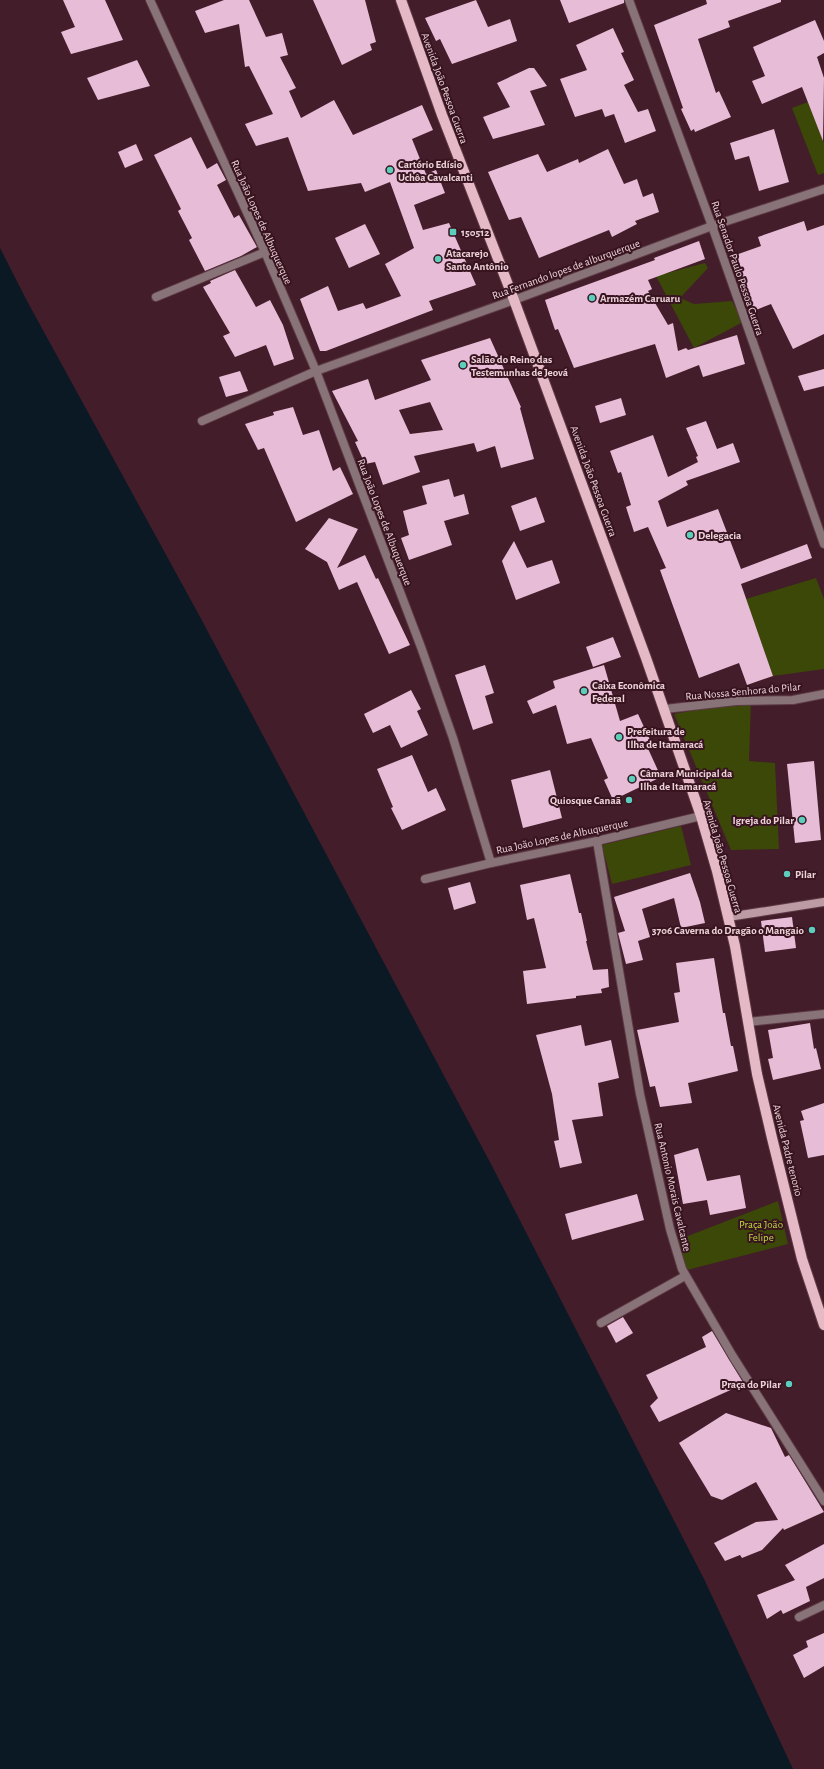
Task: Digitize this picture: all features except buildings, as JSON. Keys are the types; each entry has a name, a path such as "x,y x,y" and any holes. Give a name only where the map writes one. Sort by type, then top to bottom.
{"main road":[{"name":"Avenida João Pessoa Guerra","path":"401,0 444,122 514,300 664,709 701,816 728,917 740,978"},
{"name":"Avenida Padre tenorio","path":"740,978 756,1074 802,1259 824,1325"}],"street":[{"name":"Rua João Lopes de Albuquerque","path":"150,0 265,252 316,371 423,654 452,738 491,863 597,841 701,816"},
{"name":"Rua Senador Paulo Pessoa Guerra","path":"629,0 712,226 824,544"},
{"name":"Rua Fernando lopes de alburquerque","path":"202,421 316,371 514,300 712,226 824,189"},
{"path":"156,298 265,252"},
{"name":"Rua Nossa Senhora do Pilar","path":"664,709 736,701 793,700 824,694"},
{"name":"Rua Antonio Morais Cavalcante","path":"597,841 640,1094 676,1253 685,1276 824,1502"},
{"path":"425,879 491,863"},
{"path":"728,917 824,902"},
{"path":"748,1022 824,1014"},
{"path":"601,1323 685,1276"},
{"path":"800,1617 824,1605"}],"green space":[{"path":"808,102 824,143 824,173 818,175 792,108"},
{"path":"705,263 708,268 680,298 694,304 732,301 743,322 694,348 656,276"},
{"path":"816,578 824,599 824,669 773,676 746,599"},
{"path":"751,700 749,761 775,763 779,849 731,850 674,714"},
{"path":"681,826 691,865 612,884 602,845"},
{"name":"Praça João Felipe","path":"778,1201 788,1244 683,1271 675,1241"}],"water":[{"path":"0,248 27,301 199,615 492,1166 704,1579 793,1769 0,1769"}],"place":[{"name":"Cartório Edísio Uchôa Cavalcanti","path":"390,170"},
{"name":"150512","path":"453,232"},
{"name":"Atacarejo Santo Antônio","path":"438,259"},
{"name":"Armazém Caruaru","path":"592,298"},
{"name":"Salão do Reino das Testemunhas de Jeová","path":"463,365"},
{"name":"Delegacia","path":"690,535"},
{"name":"Caixa Econômica Federal","path":"584,691"},
{"name":"Prefeitura de Ilha de Itamaracá","path":"619,737"},
{"name":"Câmara Municipal da Ilha de Itamaracá","path":"632,779"},
{"name":"Quiosque Canaã","path":"629,800"},
{"name":"Igreja do Pilar","path":"802,820"},
{"name":"Pilar","path":"787,874"},
{"name":"3706 Caverna do Dragão o Mangaio","path":"812,930"},
{"name":"Praça do Pilar","path":"789,1384"}]}
